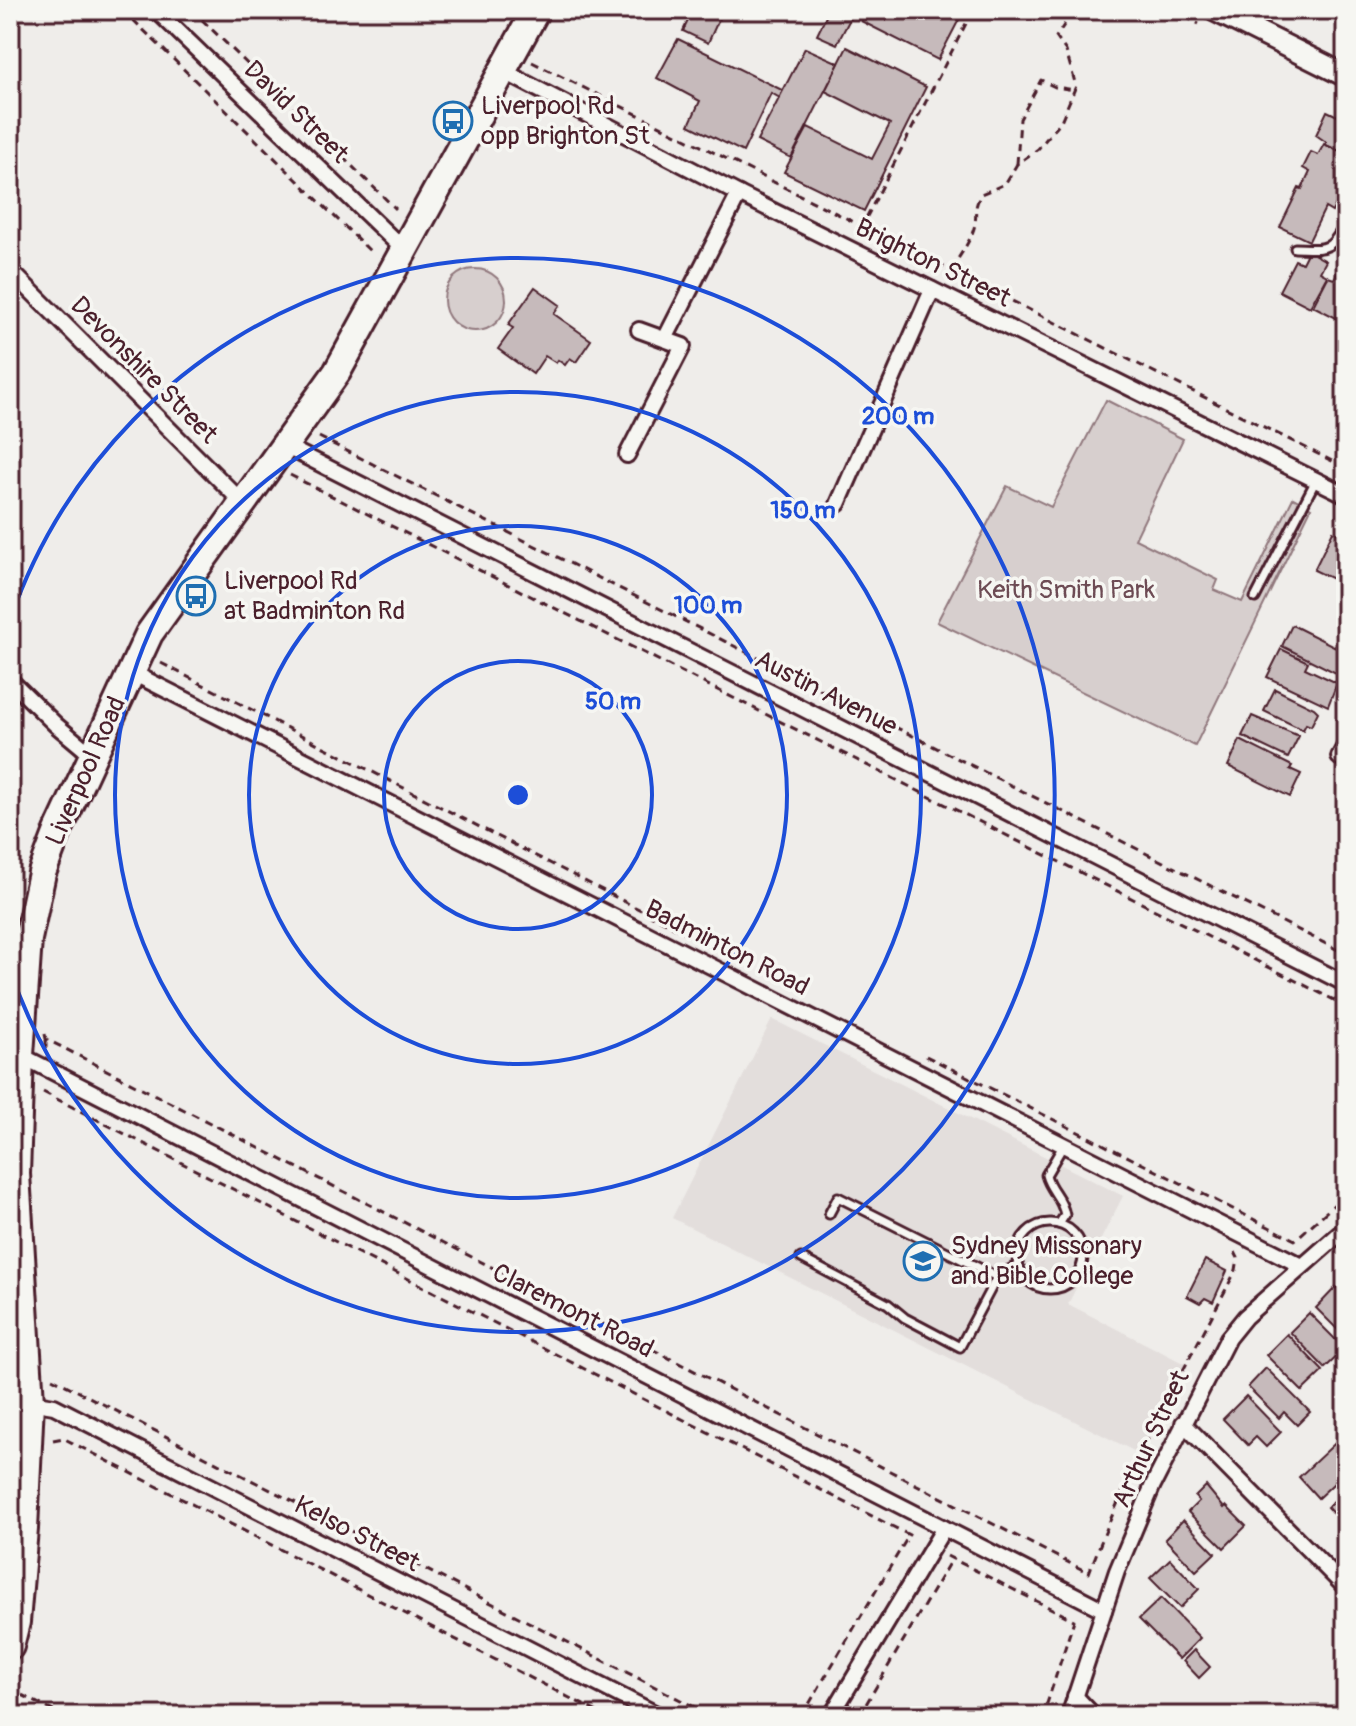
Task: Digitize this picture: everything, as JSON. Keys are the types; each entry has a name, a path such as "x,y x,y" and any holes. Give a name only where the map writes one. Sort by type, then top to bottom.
{"highway":[{"name":"Liverpool Road","path":"10,1646 16,1622 24,1529 30,1402 17,1289 13,1178 25,1050 28,939 42,873 131,672 163,612 337,372 536,10"}],"street":[{"name":"David Street","path":"156,10 403,249"},
{"path":"1214,10 1346,76"},
{"name":"Brighton Street","path":"501,70 739,194 1346,495"},
{"path":"665,339 739,194"},
{"name":"Devonshire Street","path":"10,270 243,503"},
{"path":"838,504 932,290"},
{"path":"627,455 683,346 639,330"},
{"name":"Austin Avenue","path":"285,446 1346,984"},
{"name":"Badminton Road","path":"131,672 1302,1266"},
{"path":"10,680 93,756"},
{"name":"Claremont Road","path":"25,1050 1104,1610"},
{"name":"Arthur Street","path":"1069,1716 1104,1610 1153,1485 1228,1338 1245,1317 1346,1228"},
{"name":"Kelso Street","path":"30,1402 54,1406 660,1716"},
{"path":"1183,1423 1346,1588"},
{"path":"831,1716 944,1528"},
{"path":"1075,1696 1094,1716"}],"lane":[{"path":"1295,248 1327,249 1334,244 1346,222"},
{"path":"1255,598 1316,480"},
{"path":"1059,1224 1065,1215 1062,1201 1046,1175 1063,1146"},
{"path":"829,1214 838,1197 997,1277"},
{"path":"1046,1223 1069,1229 1081,1245 1082,1256 1076,1275 1067,1283 1053,1288 1042,1288 1031,1283 1018,1265 1019,1243 1026,1232 1046,1223"},
{"path":"801,1258 960,1347 997,1277 1018,1265"}],"path":[{"path":"123,10 372,253"},
{"path":"192,10 396,209"},
{"path":"862,226 973,10"},
{"path":"951,270 972,233 976,221 973,209 981,194 1005,184 1017,164 1038,149 1061,121 1076,86 1066,51 1056,37 1074,10"},
{"path":"532,62 1346,468"},
{"path":"1017,164 1020,119 1041,80 1055,87 1074,90"},
{"path":"319,437 1346,954"},
{"path":"290,475 1346,1006"},
{"path":"160,662 745,964"},
{"path":"25,1050 46,1037 1089,1573 1127,1479 1236,1270 1238,1258 1233,1249"},
{"path":"927,1056 1295,1240 1346,1194"},
{"path":"43,1092 915,1538"},
{"path":"52,1378 712,1716"},
{"path":"53,1440 63,1438 605,1716"},
{"path":"802,1716 909,1535"},
{"path":"859,1716 952,1558 1074,1620 1043,1716"},
{"path":"22,1695 63,1716"}],"shaded area":[{"name":"Sydney Missonary and Bible College","path":"772,1019 1123,1196 1068,1304 1185,1364 1138,1453 672,1218"}],"green space":[{"path":"475,269 497,278 506,300 497,322 475,331 453,322 444,300 453,278"},
{"name":"Keith Smith Park","path":"1106,400 1183,439 1135,539 1218,580 1214,590 1242,602 1293,498 1311,508 1195,746 937,622 1007,486 1051,507"}],"building":[{"path":"693,10 723,10 708,43 683,31"},
{"path":"829,10 841,10 852,15 837,44 817,35"},
{"path":"867,10 938,10 945,13 947,10 964,10 938,60 861,21"},
{"path":"678,39 784,91 780,98 771,93 743,152 689,125 700,101 657,78"},
{"path":"847,47 926,87 864,211 784,172 808,127 872,159 890,124 825,91"},
{"path":"805,48 839,63 791,158 757,141"},
{"path":"1327,111 1346,120 1346,154 1326,145 1316,135"},
{"path":"1324,144 1346,155 1346,184 1332,212 1325,208 1309,241 1280,227 1310,172 1303,168 1311,152 1318,155"},
{"path":"1308,251 1326,261 1320,272 1327,276 1310,307 1279,291 1295,260 1302,263"},
{"path":"1339,269 1346,272 1344,322 1313,306 1328,277 1334,279"},
{"path":"535,287 560,305 554,314 591,340 576,362 570,358 565,365 545,356 533,374 498,349 513,328 508,325"},
{"path":"1333,531 1346,538 1346,563 1337,581 1314,570"},
{"path":"1292,625 1346,652 1346,668 1342,676 1282,646"},
{"path":"1281,649 1308,662 1305,668 1337,683 1328,706 1267,677"},
{"path":"1275,689 1318,712 1311,726 1306,724 1303,730 1264,711"},
{"path":"1252,716 1299,736 1288,758 1242,736"},
{"path":"1240,740 1292,766 1290,769 1301,774 1290,797 1228,766"},
{"path":"1205,1260 1227,1271 1213,1302 1205,1298 1200,1303 1187,1296"},
{"path":"1336,1287 1346,1297 1346,1338 1316,1308"},
{"path":"1309,1313 1345,1349 1325,1368 1290,1332"},
{"path":"1287,1334 1323,1371 1302,1391 1266,1355"},
{"path":"1266,1368 1310,1412 1297,1425 1284,1412 1279,1418 1248,1387"},
{"path":"1246,1396 1281,1432 1266,1447 1256,1437 1248,1445 1223,1419"},
{"path":"1346,1433 1346,1472 1318,1498 1299,1477"},
{"path":"1206,1486 1224,1508 1226,1506 1246,1526 1224,1548 1188,1512 1199,1501 1195,1497"},
{"path":"1346,1490 1346,1528 1327,1507"},
{"path":"1183,1520 1215,1553 1196,1571 1165,1539"},
{"path":"1170,1559 1199,1589 1180,1608 1150,1578"},
{"path":"1161,1598 1200,1638 1179,1659 1139,1619"},
{"path":"1194,1650 1210,1667 1199,1678 1183,1661"}],"place":[{"name":"Liverpool Rd opp Brighton St","path":"453,121"},
{"name":"Liverpool Rd at Badminton Rd","path":"196,596"},
{"name":"Sydney Missonary and Bible College","path":"923,1261"}]}
